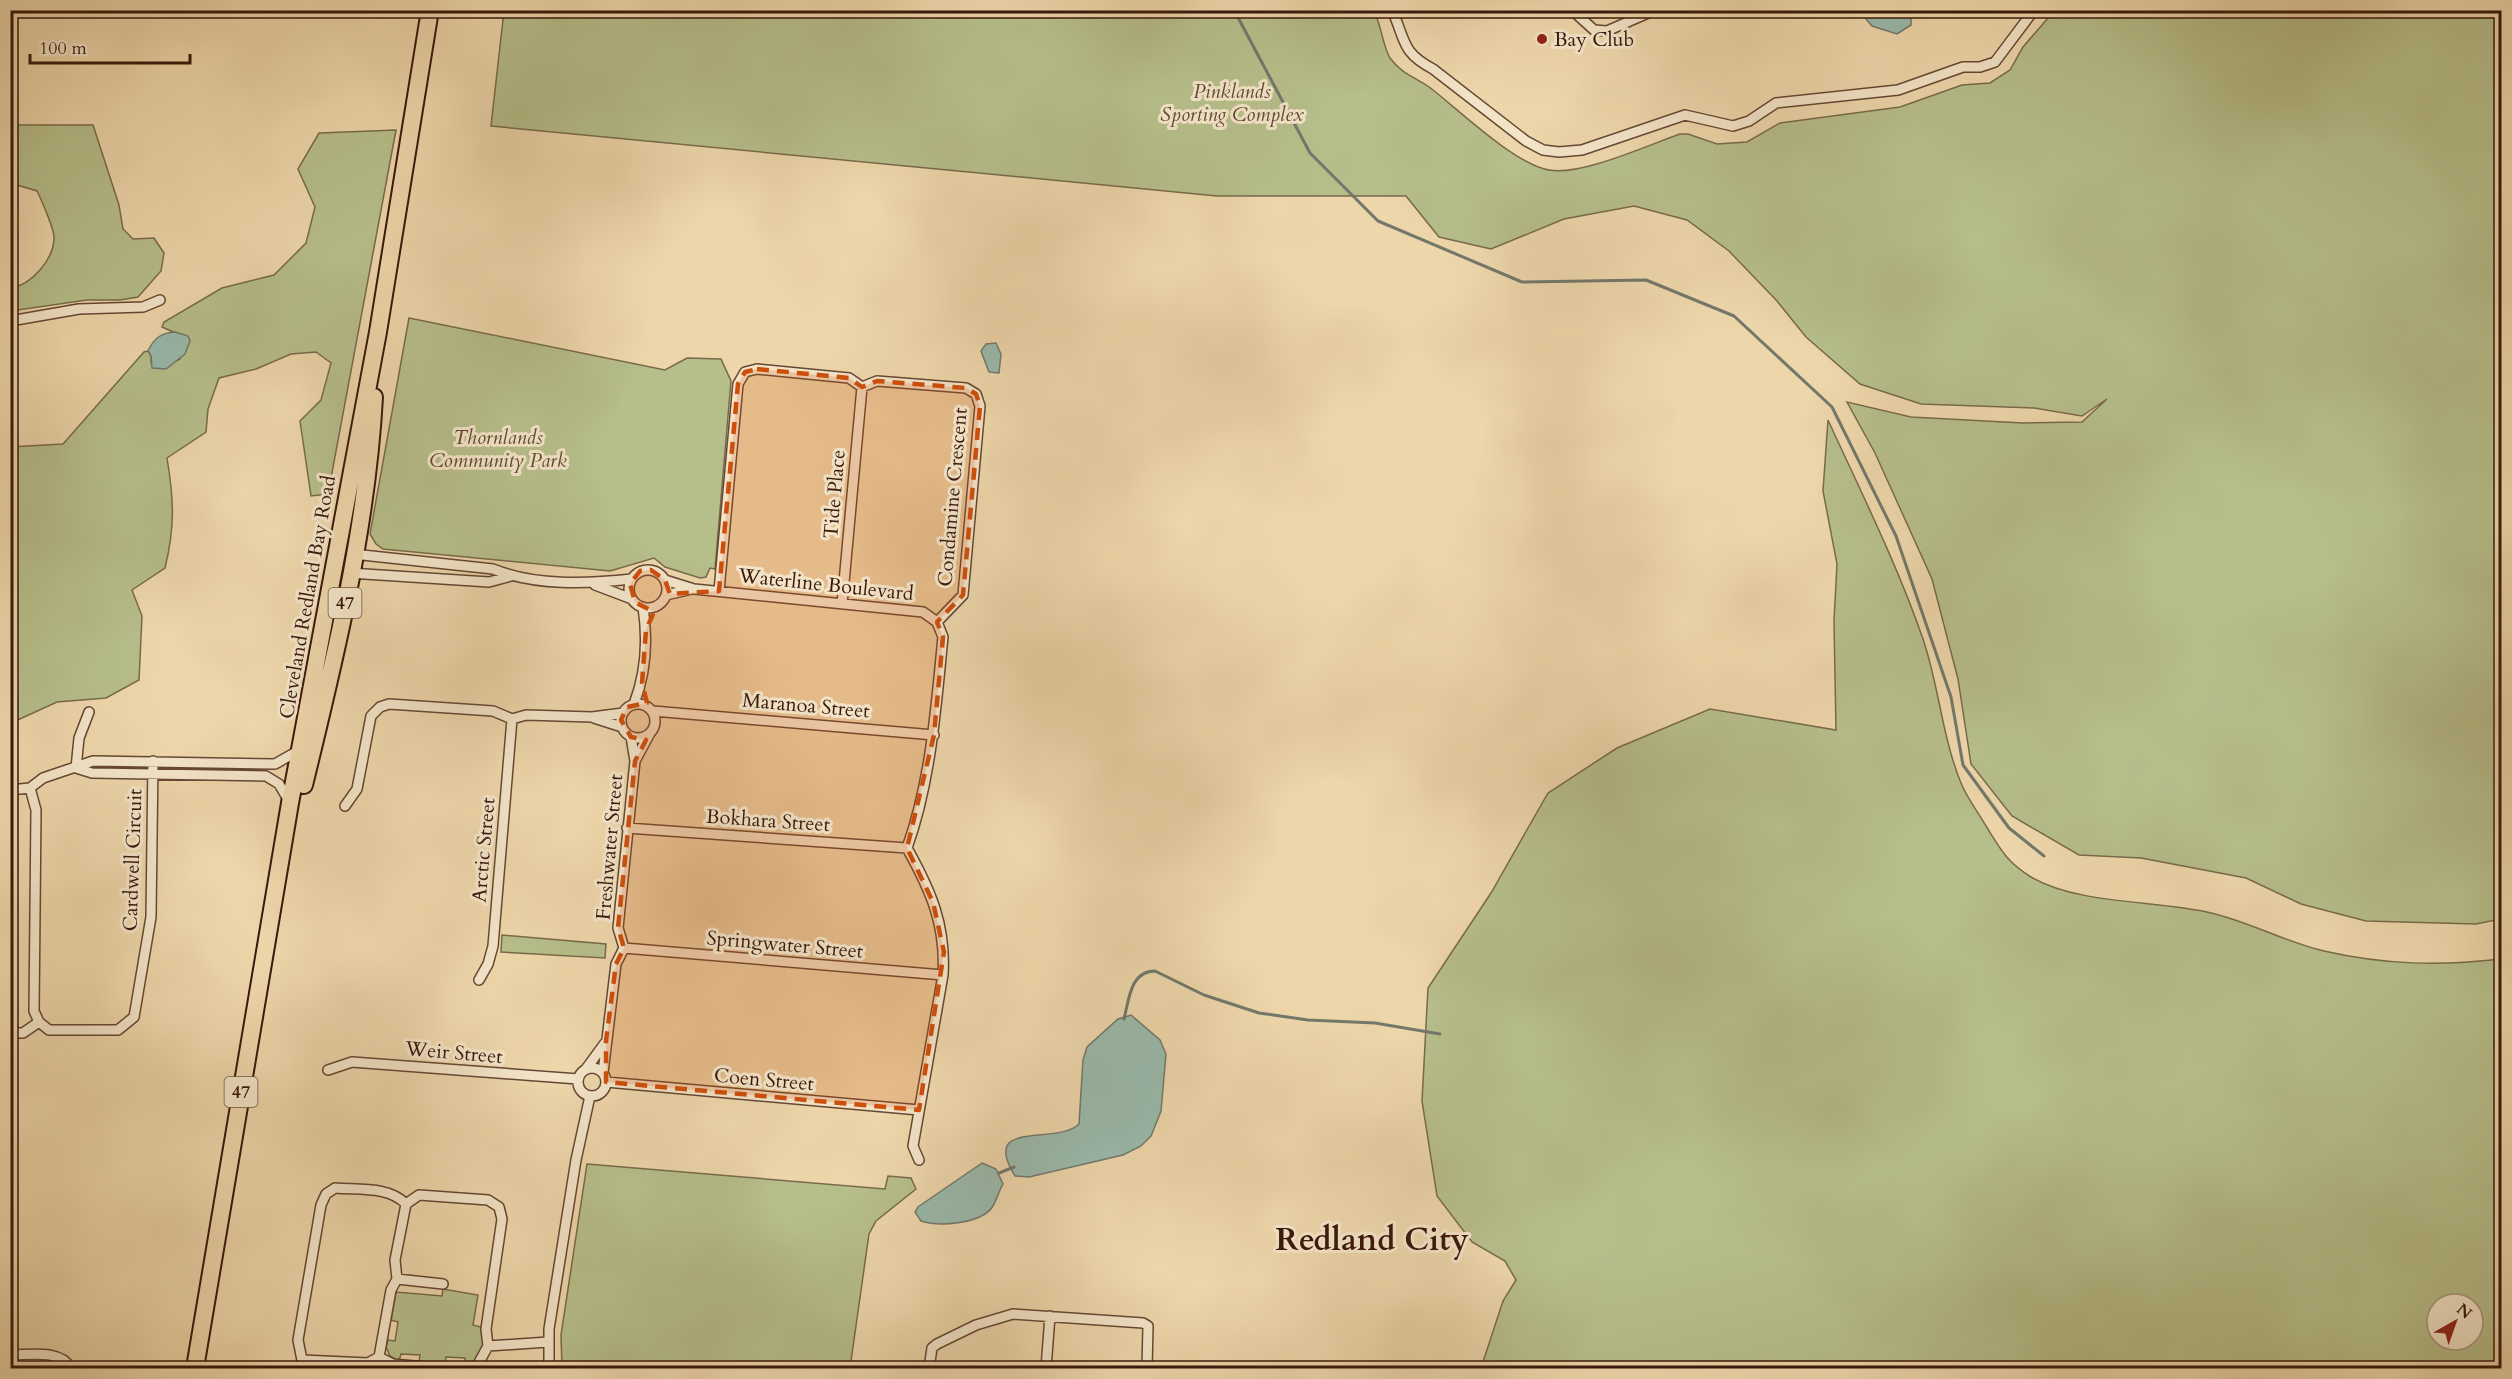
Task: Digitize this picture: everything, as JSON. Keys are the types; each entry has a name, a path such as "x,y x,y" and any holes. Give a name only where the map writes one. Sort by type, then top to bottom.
{"highway":[{"name":"Cleveland Redland Bay Road","path":"195,1368 202,1315 290,803 378,332 430,10"},
{"name":"Cleveland Redland Bay Road","path":"279,869 299,808 333,666 351,573 371,447 378,332"},
{"name":"Cleveland Redland Bay Road","path":"185,1368 202,1315"}],"street":[{"path":"1392,10 1409,53 1417,61 1433,69 1526,141 1543,150 1559,153 1582,150 1684,115 1733,126 1749,121 1776,103 1898,90 1963,67 1980,67 1995,62 2034,10"},
{"path":"1572,10 1594,30 1607,32 1655,10"},
{"path":"10,321 79,309 143,307 160,300"},
{"path":"719,591 741,376 749,370 757,369 849,378 862,387"},
{"name":"Condamine Crescent","path":"862,387 877,381 966,388 976,394 980,406 963,595 937,622"},
{"name":"Tide Place","path":"842,603 862,387"},
{"path":"336,552 493,569 511,576 593,584 632,579 646,570 657,572 665,580 666,595 656,605 646,630"},
{"path":"332,571 489,582 511,576"},
{"path":"632,579 629,589 632,599"},
{"name":"Waterline Boulevard","path":"665,580 694,589 923,612 937,622"},
{"path":"593,584 632,599 643,607 656,605"},
{"name":"Waterline Boulevard","path":"666,595 694,589"},
{"path":"345,806 357,789 371,716 380,707 389,704 493,711 512,719 526,714 592,717 623,713 634,704 642,682 646,630 643,607"},
{"path":"919,1160 913,1146 943,975 942,932 933,902 907,848 914,830 934,735 943,637 937,622"},
{"path":"642,682 655,724"},
{"path":"634,704 650,709"},
{"name":"Maranoa Street","path":"650,709 934,735"},
{"path":"76,768 79,738 89,712"},
{"path":"592,717 622,727 631,736 638,738 649,735 655,724 676,712"},
{"path":"622,727 623,713"},
{"name":"Arctic Street","path":"479,980 488,964 493,946 512,719"},
{"name":"Freshwater Street","path":"635,761 649,735"},
{"name":"Freshwater Street","path":"605,1078 606,1041 611,1025 616,964 624,948 618,928 635,761 631,736"},
{"path":"10,790 30,788 43,778 93,761 275,764 290,758 301,748"},
{"name":"Cardwell Circuit","path":"39,1022 49,1030 118,1030 134,1017 151,917 153,761"},
{"path":"76,768 92,773 266,776 279,784 290,803"},
{"path":"10,1033 23,1033 39,1022 34,1011 36,810 30,788"},
{"name":"Bokhara Street","path":"627,828 907,848"},
{"name":"Springwater Street","path":"624,948 943,975"},
{"name":"Freshwater Street","path":"586,1069 606,1041"},
{"name":"Weir Street","path":"328,1070 352,1062 578,1079"},
{"path":"595,1068 605,1078 599,1094 590,1096 579,1088 578,1079 586,1069 595,1068"},
{"name":"Coen Street","path":"605,1078 919,1110"},
{"path":"549,1368 548,1342 576,1160 590,1096"},
{"path":"296,1368 302,1359 298,1340 321,1205 326,1194 335,1188 387,1192 398,1196 406,1204"},
{"path":"380,1357 391,1290 397,1278 396,1260 406,1204 419,1195 488,1200 499,1207 502,1219 486,1329 488,1346 476,1368"},
{"path":"397,1278 443,1284"},
{"path":"928,1368 932,1348 976,1325 1013,1314 1143,1323 1148,1326 1149,1333 1147,1368"},
{"path":"1046,1368 1050,1316"},
{"path":"488,1346 548,1342"},
{"path":"10,1355 56,1356 64,1359 70,1368"},
{"path":"302,1359 368,1363 380,1357"},
{"path":"380,1357 393,1364 436,1368"}],"highlighted area":[{"path":"757,369 849,378 862,387 877,381 966,388 976,394 980,406 963,595 937,622 943,637 934,735 907,848 933,902 944,952 919,1110 606,1082 606,1041 616,964 624,948 618,928 635,761 646,740 631,737 621,720 627,707 647,703 642,683 646,630 654,612 635,602 630,584 640,571 651,570 665,580 670,594 719,591 738,384 745,372"}],"green space":[{"name":"Pinklands Sporting Complex","path":"504,11 1374,11 1388,53 1395,64 1433,90 1520,158 1535,166 1563,171 1596,164 1680,134 1688,134 1717,144 1747,142 1780,123 1900,107 1962,85 1990,83 2010,70 2023,47 2054,11 2501,11 2501,919 2476,924 2366,921 2301,904 2246,878 2141,858 2079,855 2012,816 1971,764 1958,679 1932,579 1875,453 1847,402 1911,417 2023,423 2082,422 2107,399 2082,416 2034,408 1921,404 1860,384 1806,337 1777,301 1729,251 1687,220 1634,206 1564,219 1491,249 1439,237 1406,196 1217,196 491,126"},
{"path":"11,125 93,125 119,205 123,229 133,239 154,238 164,253 161,271 138,297 120,300 87,300 11,311 11,288 26,282 40,270 51,253 54,236 50,220 37,191 17,185 11,186"},
{"path":"396,130 328,494 311,496 300,421 321,400 331,363 316,352 291,354 256,369 219,378 208,409 206,432 167,458 172,513 171,539 165,568 132,590 142,616 139,680 106,698 57,702 11,723 10,447 63,444 144,352 148,351 151,362 169,364 180,359 183,336 162,327 164,322 222,288 274,275 306,243 315,207 298,169 319,133"},
{"name":"Thornlands Community Park","path":"409,318 665,370 687,358 721,359 731,381 715,569 710,568 706,577 700,578 665,567 654,558 610,571 383,549 376,544 370,534"},
{"path":"1828,420 1913,611 1928,657 1949,748 1961,783 1969,800 2000,848 2010,860 2031,877 2072,893 2211,913 2240,921 2295,943 2347,956 2412,963 2456,963 2501,959 2501,1368 1481,1368 1503,1301 1516,1280 1505,1261 1472,1242 1437,1196 1422,1101 1428,988 1491,893 1548,793 1617,748 1710,709 1836,730 1834,621 1837,564 1823,491"},
{"path":"502,935 606,944 605,958 501,952"},
{"path":"587,1164 885,1189 888,1176 911,1178 916,1189 876,1221 869,1234 850,1368 562,1368 561,1335"},
{"path":"443,1289 478,1295 473,1325 481,1327 483,1346 473,1363 465,1366 465,1358 446,1357 445,1364 436,1361 419,1363 420,1355 401,1354 399,1361 390,1356 386,1347 388,1340 395,1341 398,1322 391,1320 396,1292 442,1296"}],"shaded area":[{"path":"1867,11 1903,11 1911,19 1911,25 1897,34 1872,26 1866,19"},
{"path":"175,332 188,336 190,341 185,354 166,369 152,368 148,351 150,346 158,337"},
{"path":"996,343 1001,354 999,373 989,372 981,351 986,344"},
{"path":"1131,1015 1160,1040 1166,1054 1161,1111 1151,1136 1141,1146 1123,1155 1029,1177 1015,1176 1007,1158 1007,1146 1014,1140 1025,1136 1055,1133 1079,1124 1083,1060 1087,1047 1118,1019"},
{"path":"982,1163 996,1169 1003,1184 993,1206 987,1212 980,1217 949,1224 921,1221 915,1212 918,1207"}],"waterway":[{"path":"1234,10 1310,153 1378,221 1522,282 1646,280 1734,316 1832,407 1896,536 1951,697 1963,765 2009,828 2044,856"},
{"path":"1124,1019 1129,995 1136,981 1147,972 1155,971 1204,995 1259,1013 1308,1020 1375,1023 1440,1034"},
{"path":"999,1173 1014,1167"}],"place":[{"name":"Bay Club","path":"1542,39"}],"district":[{"name":"Redland City","path":"1372,1239"}]}
